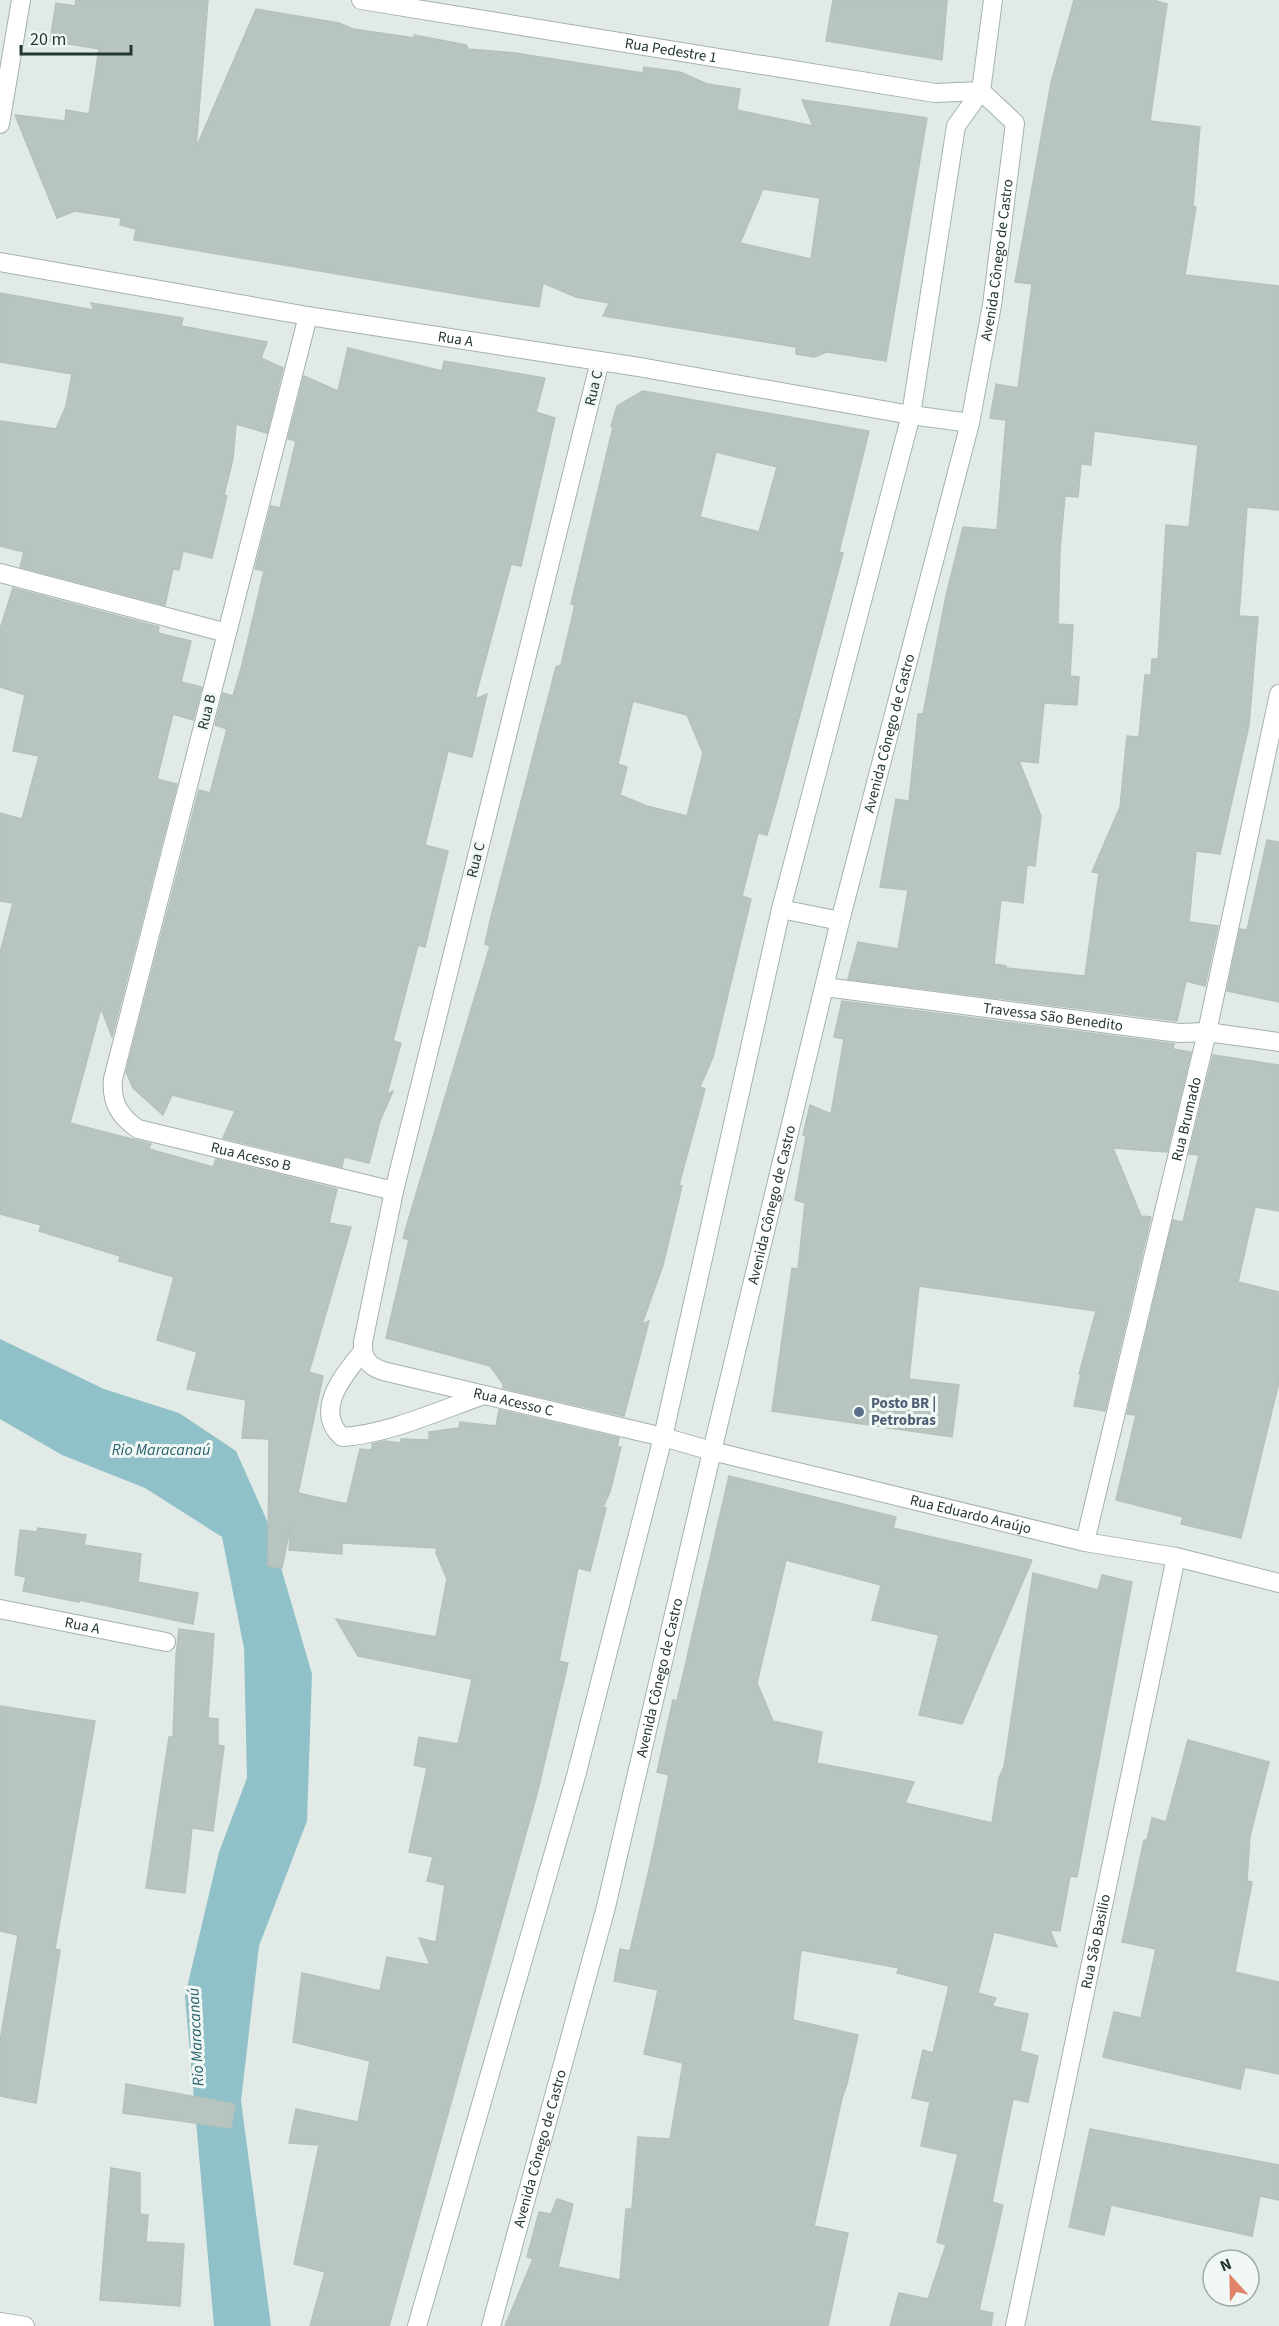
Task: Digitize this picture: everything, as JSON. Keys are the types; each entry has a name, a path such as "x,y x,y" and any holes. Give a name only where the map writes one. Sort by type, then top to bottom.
{"street":[{"path":"0,124 21,0"},
{"name":"Rua Pedestre 1","path":"361,0 935,93 981,91"},
{"path":"417,2326 576,1776 663,1437 781,909 911,414 956,126 981,91 993,0"},
{"name":"Avenida Cônego de Castro","path":"491,2326 606,1906 712,1451 840,921 970,423 992,305 1016,123 981,91"},
{"name":"Rua A","path":"0,262 308,316 600,361 970,423"},
{"name":"Rua B","path":"116,1108 112,1091 113,1079 308,316"},
{"name":"Rua C","path":"364,1356 394,1191 600,361"},
{"path":"0,573 227,633"},
{"name":"Rua Brumado","path":"1085,1542 1207,1032 1279,694"},
{"path":"781,909 840,921"},
{"name":"Travessa São Benedito","path":"825,987 1179,1033 1207,1032 1279,1042"},
{"name":"Rua Acesso B","path":"116,1108 125,1120 138,1129 394,1191"},
{"path":"364,1356 337,1384 331,1405 330,1420 333,1429 342,1437 361,1436 383,1430 484,1395"},
{"name":"Rua Acesso C","path":"364,1356 373,1368 383,1371 663,1437"},
{"name":"Rua Eduardo Araújo","path":"663,1437 1085,1542 1176,1557 1279,1583"},
{"name":"Rua São Basilio","path":"1015,2326 1176,1557"},
{"name":"Rua A","path":"0,1608 166,1642"},
{"path":"0,2322 25,2326"}],"water":[{"name":"Rio Maracanaú","path":"0,1339 104,1389 179,1413 236,1451 268,1523 312,1674 307,1821 259,1946 241,2101 271,2326 214,2326 185,1996 219,1852 247,1778 244,1648 222,1537 145,1488 62,1455 0,1419"}],"building":[{"path":"76,0 208,0 196,148 256,9 339,23 353,29 415,38 414,35 466,45 468,49 515,53 643,73 644,67 680,72 707,84 740,89 737,110 813,126 802,100 927,118 886,361 827,352 814,357 796,354 796,347 603,316 609,303 576,297 543,283 539,307 134,240 136,229 120,225 121,218 75,211 57,218 15,115 65,121 66,110 89,114 99,49 50,41 56,3 75,6","holes":["763,189 820,198 811,259 740,243"]},
{"path":"833,0 947,0 942,60 826,41"},
{"path":"1074,0 1153,0 1167,4 1150,121 1200,127 1193,206 1196,207 1185,275 1279,286 1279,510 1247,507 1239,616 1258,617 1249,725 1220,854 1196,851 1189,922 1218,926 1205,986 1186,981 1177,1021 848,979 858,942 898,949 908,890 880,887 896,799 909,801 918,714 923,714 946,596 963,527 997,530 1006,420 990,418 996,384 1018,388 1032,284 1015,282 1051,83","holes":["1094,431 1198,445 1189,527 1166,525 1158,659 1152,659 1151,675 1145,675 1139,737 1127,736 1120,807 1092,872 1099,873 1085,976 1006,968 1006,966 994,964 1001,900 1023,903 1027,865 1035,866 1041,816 1019,761 1038,763 1044,703 1077,705 1079,677 1070,676 1073,625 1058,624 1060,549 1065,496 1078,497 1081,464 1091,465"]},
{"path":"0,293 94,310 91,303 183,318 181,326 267,342 261,358 283,368 267,433 236,424 233,459 224,495 227,496 212,558 183,551 179,570 173,569 165,605 20,567 24,552 0,546 0,421 56,429 66,406 72,374 0,362"},
{"path":"348,348 442,371 444,361 545,378 536,412 555,418 521,566 511,564 475,699 487,694 472,757 448,751 425,845 448,851 425,947 418,945 393,1041 401,1043 387,1094 393,1091 380,1121 369,1163 344,1157 342,1167 223,1138 235,1111 172,1095 163,1115 133,1088 126,1072 199,790 210,793 227,729 215,725 223,693 233,696 242,665 264,571 255,569 271,506 280,508 296,441 288,439 304,376 338,391"},
{"path":"643,391 869,431 839,552 843,553 776,804 767,835 758,833 742,896 751,899 713,1057 700,1087 705,1089 679,1185 682,1186 663,1265 642,1324 649,1321 624,1416 503,1388 503,1384 490,1366 386,1338 409,1240 403,1238 490,946 485,944 490,921 556,667 561,665 575,605 571,604 617,406","holes":["716,452 777,467 759,532 700,517","633,701 687,715 703,753 687,816 647,806 620,795 627,767 618,764"]},
{"path":"13,588 159,627 158,633 191,641 181,682 202,687 193,720 173,714 157,779 177,784 112,1037 101,1008 70,1123 151,1144 149,1149 213,1167 216,1159 337,1189 329,1223 351,1227 309,1372 323,1376 298,1493 347,1504 360,1449 372,1450 372,1444 384,1441 401,1443 401,1439 429,1440 429,1432 459,1428 460,1422 496,1426 499,1410 619,1438 617,1447 621,1447 610,1492 603,1507 606,1508 590,1571 578,1568 559,1661 568,1663 538,1790 389,2326 310,2326 325,2272 294,2264 319,2145 289,2143 296,2109 358,2122 370,2061 293,2042 302,1973 380,1991 387,1957 430,1965 419,1938 436,1942 445,1885 427,1881 433,1857 409,1852 427,1768 414,1765 419,1737 458,1744 472,1679 358,1656 336,1619 436,1637 447,1579 436,1553 437,1548 342,1543 342,1554 289,1550 291,1523 282,1568 268,1566 269,1439 242,1438 246,1400 187,1389 197,1352 157,1340 174,1277 119,1261 120,1256 39,1231 41,1225 0,1214 0,953 13,903 0,901 0,813 22,819 39,756 13,751 25,695 0,687 0,629"},
{"path":"1267,840 1279,842 1279,1002 1227,991 1240,929 1247,930"},
{"path":"842,1001 1174,1044 1173,1049 1191,1052 1167,1152 1113,1148 1141,1216 1151,1217 1105,1411 1074,1406 1081,1374 1079,1374 1096,1311 919,1286 909,1379 959,1385 952,1437 772,1411 792,1268 798,1269 805,1203 795,1200 806,1136 803,1135 810,1105 831,1114 844,1039 834,1037"},
{"path":"1213,1055 1279,1065 1279,1211 1255,1207 1238,1282 1279,1292 1279,1382 1241,1538 1181,1524 1183,1517 1116,1500 1136,1415 1127,1414 1173,1220 1183,1222 1199,1155 1189,1154"},
{"path":"729,1476 896,1517 893,1528 1032,1560 962,1724 919,1715 939,1635 872,1620 881,1585 786,1560 757,1683 773,1721 822,1732 817,1763 914,1782 905,1803 992,1823 999,1778 1004,1767 1033,1573 1098,1590 1102,1575 1132,1582 1077,1877 1070,1876 1060,1931 1050,1930 1057,1947 994,1932 978,1993 996,1998 992,2006 1028,2014 1020,2051 1038,2056 1028,2102 1013,2099 992,2202 1003,2205 979,2310 993,2313 991,2326 890,2326 899,2293 928,2299 946,2245 937,2242 958,2154 921,2146 930,2102 912,2098 923,2050 933,2053 949,1986 897,1973 899,1968 801,1950 793,2020 858,2035 814,2226 848,2233 828,2326 505,2326 533,2259 527,2257 539,2212 551,2214 557,2199 573,2204 558,2267 620,2280 626,2209 632,2209 638,2137 670,2139 683,2063 644,2054 658,1990 614,1981 620,1949 630,1951 651,1861 669,1775 657,1772 673,1700 677,1701"},
{"path":"38,1528 86,1535 84,1545 141,1554 138,1582 198,1593 193,1624 79,1600 79,1602 23,1591 26,1577 15,1575 20,1530 37,1532"},
{"path":"179,1629 214,1634 208,1718 218,1719 218,1745 224,1746 213,1831 192,1828 185,1893 146,1888 169,1737 173,1737"},
{"path":"0,1706 95,1721 55,1949 60,1950 36,2103 0,2096 0,2041 18,1935 0,1931"},
{"path":"1188,1740 1269,1762 1250,1836 1247,1881 1252,1882 1235,1972 1279,1982 1279,2074 1245,2067 1240,2089 1103,2057 1114,2012 1141,2018 1156,1949 1122,1942 1144,1840 1147,1840 1152,1818 1166,1822"},
{"path":"126,2084 235,2104 231,2128 123,2113"},
{"path":"1090,2129 1279,2165 1279,2200 1260,2196 1252,2236 1111,2205 1104,2235 1069,2227"},
{"path":"111,2168 140,2173 140,2214 148,2215 146,2242 184,2244 180,2306 100,2300"}],"place":[{"name":"Posto BR | Petrobras","path":"859,1412"}]}
